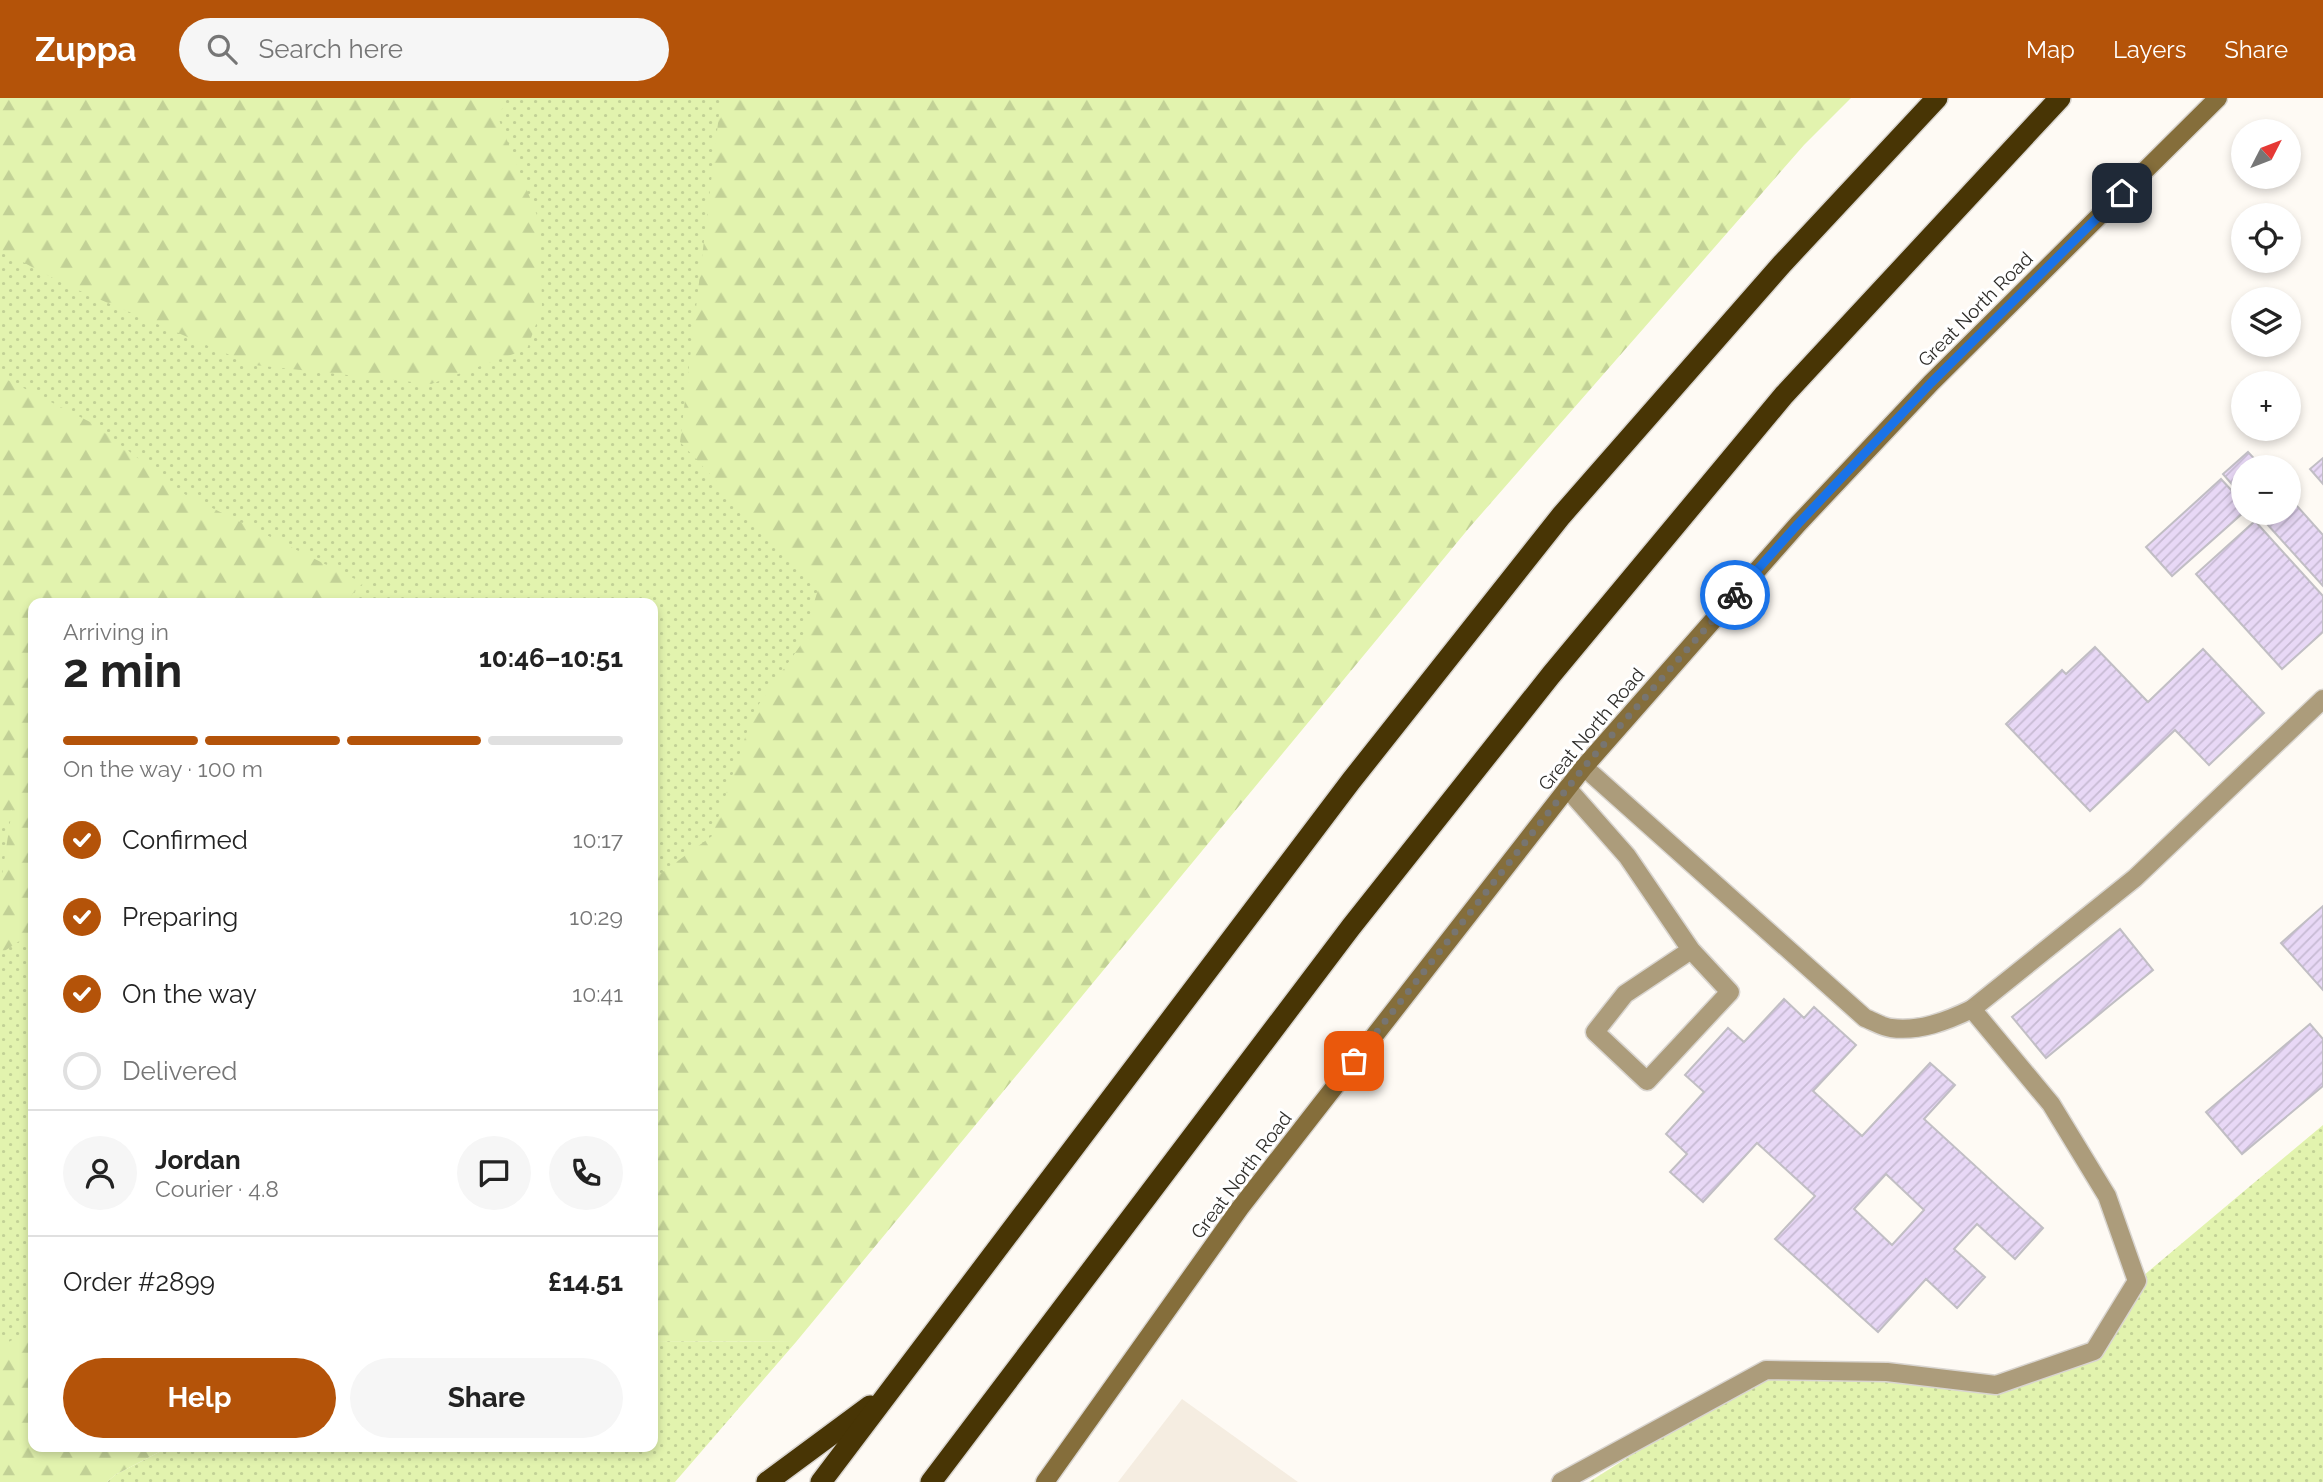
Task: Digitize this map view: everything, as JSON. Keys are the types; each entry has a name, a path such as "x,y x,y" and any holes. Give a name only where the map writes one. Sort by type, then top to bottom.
{"highway":[{"path":"821,1482 1351,781 1561,516 1782,264 1937,98"},
{"path":"931,1482 1351,927 1551,676 1784,395 2060,98"},
{"path":"767,1482 891,1390"}],"main road":[{"name":"Great North Road","path":"1052,1480 1240,1209 1584,767 1798,524 1931,383 2218,98"}],"lane":[{"path":"1584,767 1865,1018 1889,1028 1910,1028 1945,1022 1972,1009 2135,878 2323,699"},
{"path":"1567,788 1627,856 1691,950 1730,992 1647,1081 1595,1032 1625,994 1691,950"},
{"path":"1561,1482 1766,1370 1887,1372 1996,1385 2094,1351 2137,1281 2107,1196 2051,1104 1972,1009"}],"shaded area":[{"path":"1182,1399 1298,1482 1118,1482"}],"green space":[{"path":"0,98 1065,98 658,952 658,598 28,598 28,1435 0,1448"},
{"path":"0,98 505,98 499,120 540,223 542,308 527,349 431,384 253,365 66,285 0,250"},
{"path":"721,98 1851,98 1804,145 1469,528 796,1342 658,1341 658,875 712,836 754,711 800,646 818,590 680,442"},
{"path":"0,376 92,423 186,495 363,583 349,598 28,598 28,935 0,954 0,889 12,809 0,823"},
{"path":"2323,1125 2323,1482 1589,1482 1766,1370 1996,1385 2094,1351 2137,1281"},
{"path":"28,1331 28,1452 159,1452 107,1482 0,1482 0,1347"},
{"path":"658,1341 796,1342 675,1482 107,1482 159,1452 658,1452"}],"building":[{"path":"2323,458 2323,484 2310,469"},
{"path":"2231,467 2231,483 2223,474"},
{"path":"2221,479 2231,490 2231,524 2172,576 2146,547"},
{"path":"2301,510 2323,535 2323,586 2268,525 2301,525"},
{"path":"2251,525 2259,525 2323,596 2323,632 2282,669 2196,574"},
{"path":"2095,647 2148,702 2203,649 2264,713 2209,765 2175,730 2090,811 2006,724 2062,670 2066,674"},
{"path":"2323,906 2323,990 2281,943"},
{"path":"2120,929 2153,970 2046,1058 2012,1017"},
{"path":"1784,999 1804,1018 1814,1007 1856,1045 1813,1091 1862,1136 1930,1063 1955,1085 1924,1119 2043,1228 2015,1259 1977,1224 1954,1249 1985,1277 1957,1308 1926,1279 1878,1332 1775,1239 1815,1196 1757,1143 1703,1202 1670,1172 1687,1154 1666,1134 1704,1092 1685,1075 1728,1028 1744,1042","holes":["1886,1174 1924,1210 1892,1245 1854,1209"]},
{"path":"2310,1024 2323,1039 2323,1086 2242,1154 2206,1112"}],"way so far":[{"path":"1354,1061 1584,767 1735,595"}],"route":[{"path":"1735,595 1931,383 2122,193"}]}
